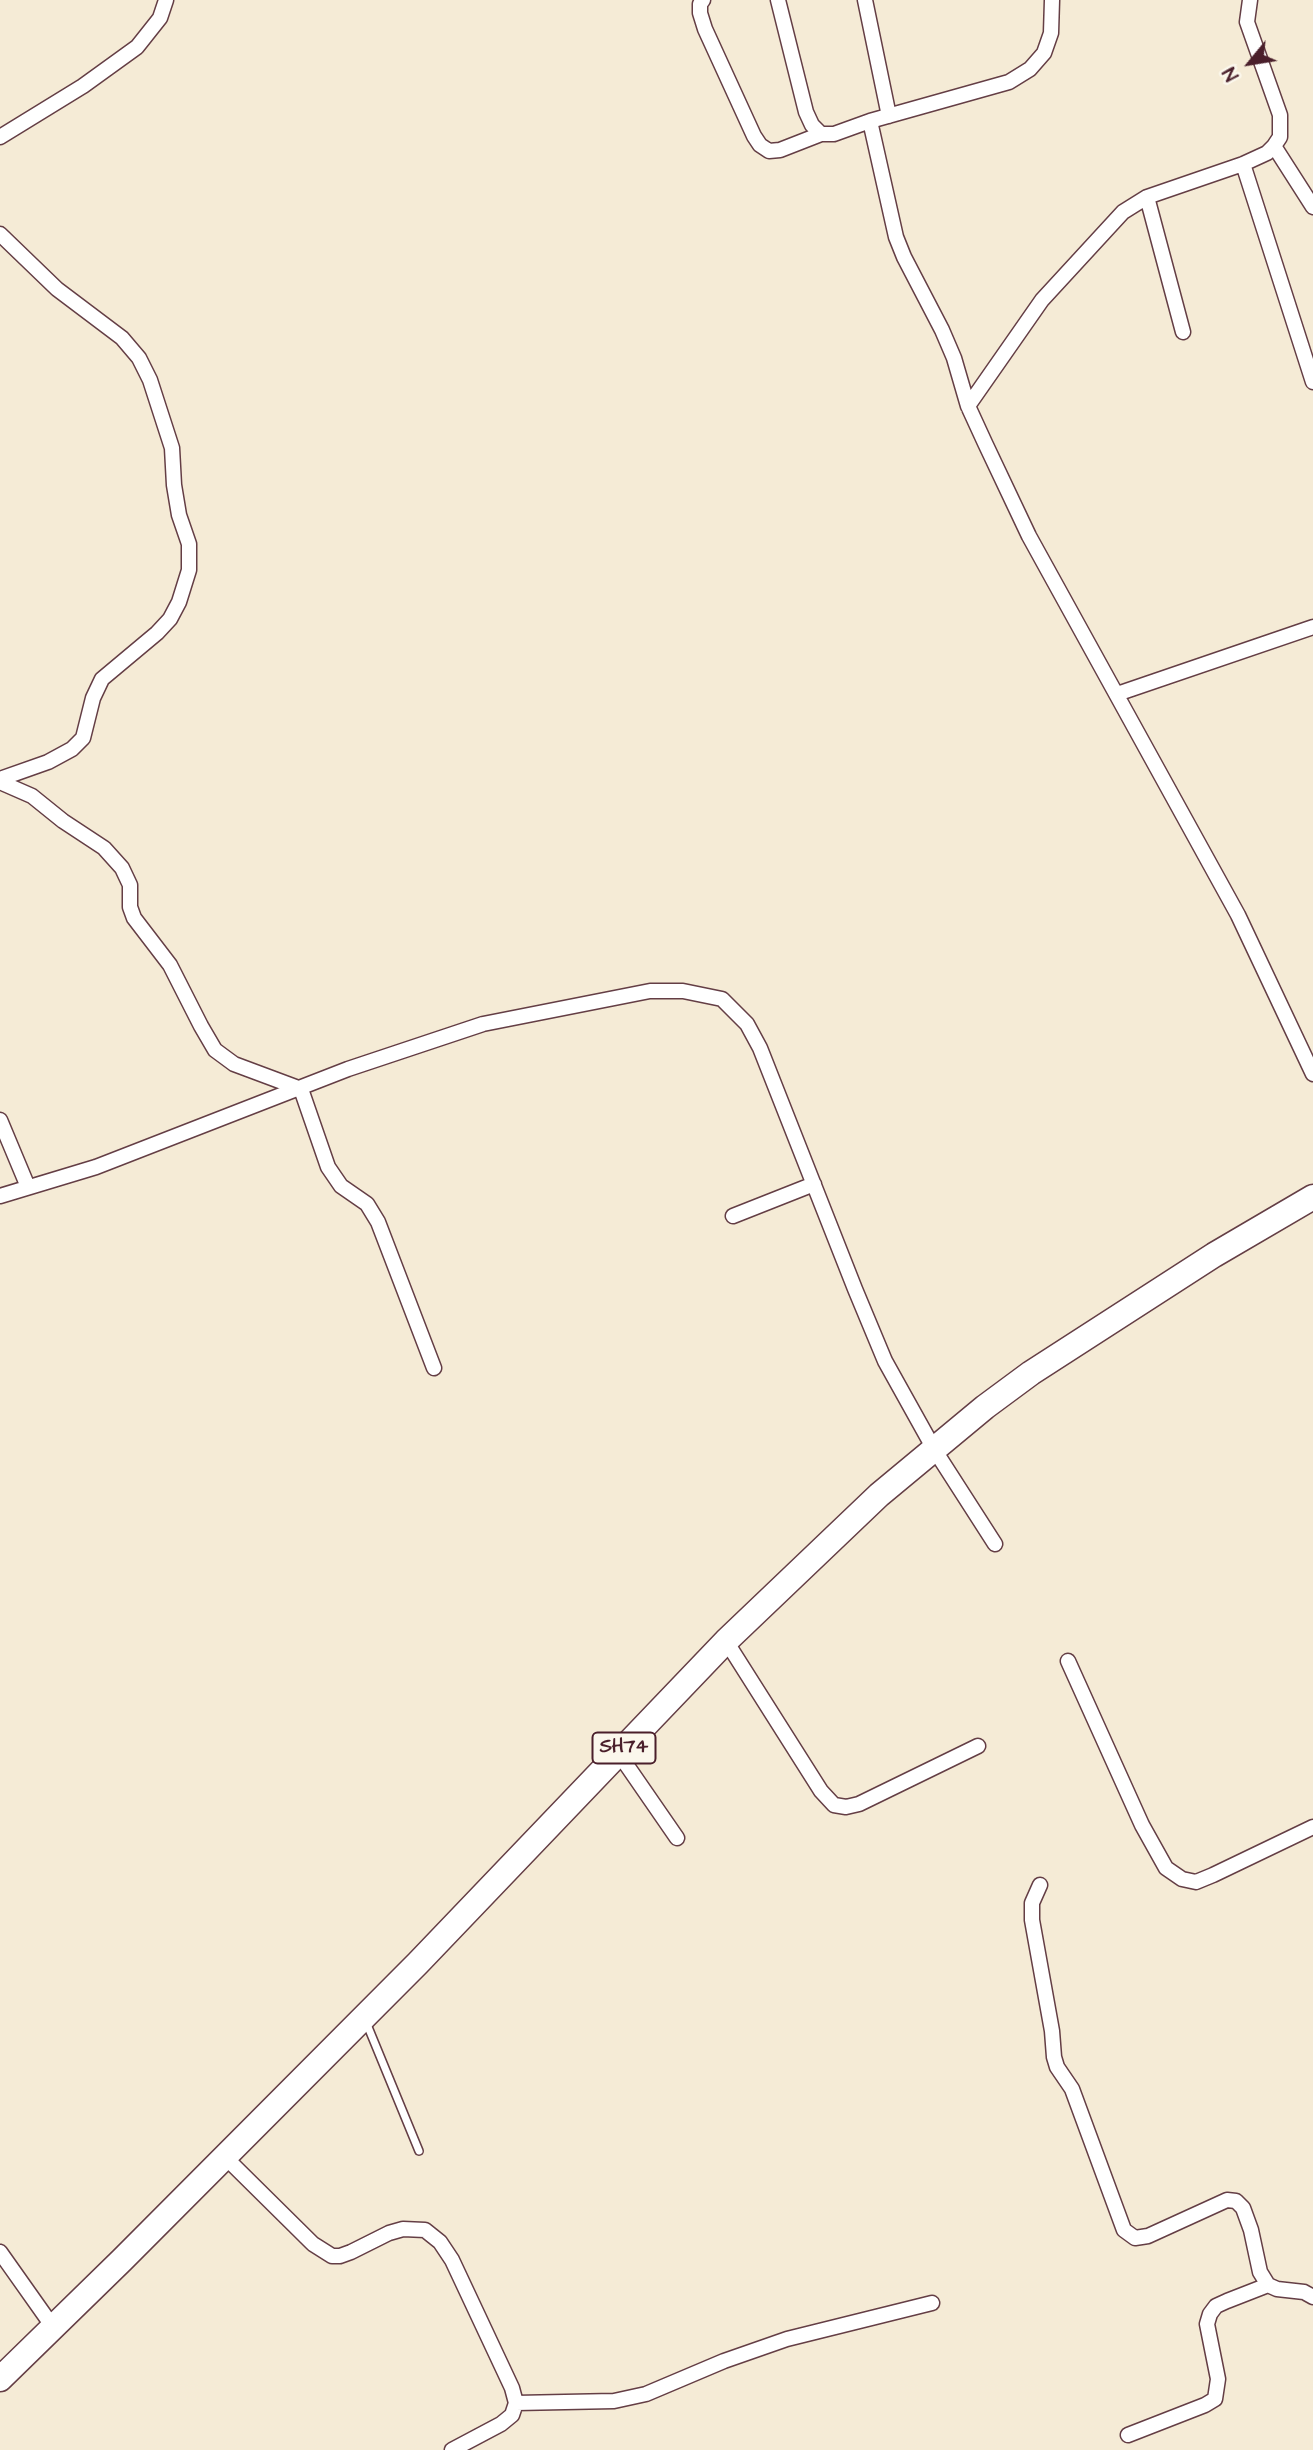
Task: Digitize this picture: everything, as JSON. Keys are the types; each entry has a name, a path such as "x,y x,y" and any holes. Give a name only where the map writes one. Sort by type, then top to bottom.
{"highway":[{"name":"SH74","path":"0,2379 122,2260 619,1754 726,1641 828,1542 934,1449 994,1401 1090,1334 1214,1255 1313,1197"}],"street":[{"path":"0,138 83,86 137,47 155,26 166,0"},
{"path":"703,0 700,4 705,29 754,136 760,145 769,150 780,150 821,134 834,134 870,121 1009,82 1030,69 1044,53 1051,33 1052,0"},
{"path":"778,0 806,112 812,125 821,134"},
{"path":"865,0 889,116"},
{"path":"968,405 1042,300 1123,212 1147,197 1243,164 1267,153 1275,146 1280,137 1280,115 1247,22 1250,0"},
{"path":"870,121 897,237 904,257 942,330 968,405 1030,536 1238,915 1313,1074"},
{"path":"1275,146 1313,207"},
{"path":"1243,164 1313,382"},
{"path":"1147,197 1183,332"},
{"path":"0,234 57,289 122,338 139,358 150,380 172,448 179,515 189,544 189,570 179,602 170,619 102,679 93,698 83,737 72,749 48,762 0,780"},
{"path":"1117,694 1313,627"},
{"path":"0,780 32,796 63,821 104,848 122,868 130,886 130,907 134,918 170,965 215,1049 234,1063 301,1089 328,1167 341,1186 367,1204 378,1222 434,1368"},
{"path":"0,1196 96,1167 348,1069 483,1024 650,991 683,991 722,999 747,1024 760,1048 885,1361 934,1449 995,1544"},
{"path":"0,1120 28,1187"},
{"path":"733,1216 814,1184"},
{"path":"726,1641 821,1791 834,1805 846,1807 859,1804 978,1746"},
{"path":"1069,1661 1147,1835 1166,1868 1182,1880 1196,1882 1313,1827"},
{"path":"619,1754 677,1838"},
{"path":"1040,1885 1032,1903 1031,1920 1052,2031 1054,2057 1057,2067 1072,2089 1124,2230 1135,2238 1148,2236 1227,2200 1236,2201 1243,2208 1260,2272 1268,2285 1277,2289 1304,2292 1313,2297"},
{"path":"224,2156 313,2244 331,2256 351,2252 403,2229 425,2230 433,2235 452,2260 512,2388 516,2403 512,2415 501,2424 452,2450"},
{"path":"0,2252 52,2327"},
{"path":"1128,2435 1215,2399 1217,2379 1207,2324 1210,2314 1216,2306 1268,2285"},
{"path":"516,2403 614,2401 646,2394 724,2361 787,2339 932,2303"}],"lane":[{"path":"363,2016 419,2151"}]}
